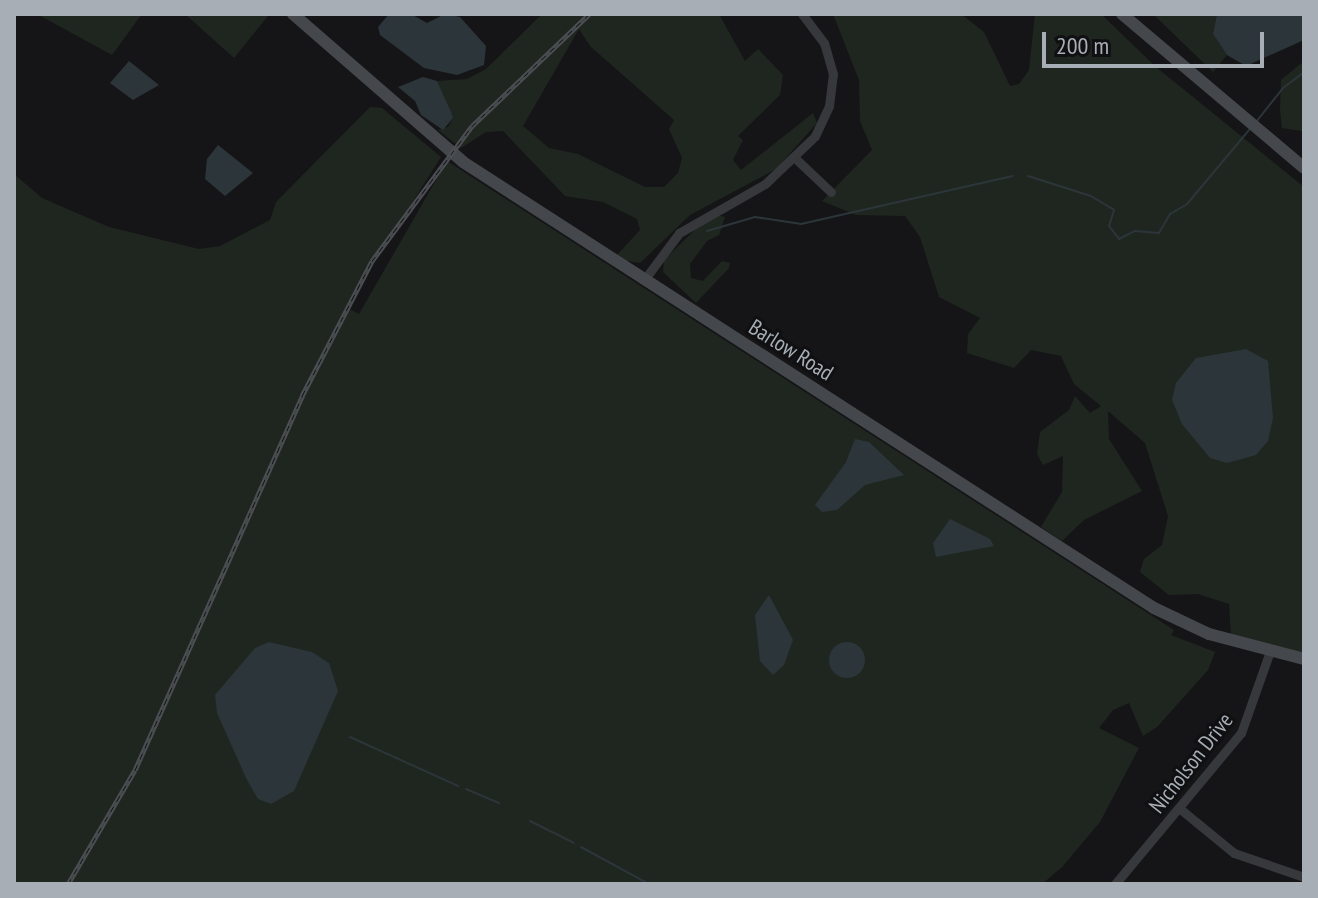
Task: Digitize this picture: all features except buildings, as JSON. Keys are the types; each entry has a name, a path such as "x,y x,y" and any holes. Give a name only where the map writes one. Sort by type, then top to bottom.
{"street":[{"name":"Barlow Road","path":"293,14 448,151 1154,608 1209,634 1304,659"},
{"path":"644,280 692,222 757,189 796,159 822,123 833,82 824,43 802,14"},
{"path":"1122,14 1304,168"},
{"path":"796,159 831,192"},
{"name":"Nicholson Drive","path":"1115,884 1246,725 1270,651"},
{"path":"1179,808 1234,853 1304,877"}],"shaded area":[{"path":"37,14 142,14 112,55"},
{"path":"185,14 267,14 268,16 234,58"},
{"path":"389,14 411,14 427,23 445,14 460,17 486,46 484,65 457,75 424,68 380,35 378,27"},
{"path":"542,14 719,14 745,61 758,49 783,75 780,95 738,136 743,140 733,160 741,170 813,113 817,123 776,169 690,215 640,263 616,256 640,230 637,219 603,202 565,196 503,131 486,132 461,148 438,130 448,127 453,118 437,81 467,79 486,69","holes":["579,29 590,46 674,120 669,129 682,158 678,173 664,187 645,187 578,154 549,148 523,126"]},
{"path":"833,14 961,14 984,32 1010,86 1019,84 1029,70 1035,14 1101,14 1156,67 1304,187 1304,654 1231,636 1229,604 1198,594 1169,595 1140,572 1144,559 1162,545 1168,516 1145,443 1108,411 1109,439 1142,491 1084,520 1062,541 1041,527 1062,492 1063,456 1043,465 1037,454 1040,432 1069,410 1075,396 1090,413 1101,406 1074,384 1061,356 1031,350 1014,368 967,353 968,334 980,318 939,297 920,237 905,216 856,215 822,201 872,150 860,121 859,80"},
{"path":"1153,14 1217,14 1213,34 1227,55 1213,72"},
{"path":"1217,14 1304,14 1304,40 1246,66 1227,55 1213,34"},
{"path":"129,61 159,85 133,100 110,83"},
{"path":"1304,61 1304,147 1302,131 1282,128 1280,110 1281,80"},
{"path":"423,77 437,81 451,112 453,118 443,130 421,115 415,101 398,87"},
{"path":"370,107 382,108 441,157 346,307 359,314 447,161 1174,630 1171,635 1215,652 1208,670 1157,727 1143,736 1129,703 1113,710 1099,728 1139,748 1100,822 1062,867 1042,884 14,884 14,174 42,198 109,227 199,249 220,246 270,220 276,202"},
{"path":"218,145 253,173 225,196 205,179 207,159"},
{"path":"717,215 725,217 719,235 707,241 690,264 691,278 703,281 722,261 730,263 729,268 696,303 663,272 664,260 707,218"},
{"path":"1246,349 1268,361 1273,418 1268,441 1256,455 1227,463 1210,458 1182,424 1172,400 1176,383 1196,358"},
{"path":"855,439 869,442 904,475 865,485 837,510 822,512 815,505 846,462"},
{"path":"950,519 990,539 994,546 936,557 933,543"},
{"path":"769,595 793,640 784,665 773,675 760,661 755,615"},
{"path":"269,642 312,652 329,663 338,691 294,791 271,804 258,799 247,780 217,713 215,695 255,648"},
{"path":"847,642 860,647 865,660 860,673 847,678 834,673 829,660 834,647"}],"waterway":[{"path":"1256,122 1283,88 1304,72"},
{"path":"1028,176 1091,196 1114,210 1109,226 1119,239 1135,231 1159,233 1170,214 1187,204 1249,130"},
{"path":"707,231 755,217 801,224 1013,176"},
{"path":"350,737 458,786"},
{"path":"466,789 499,803"},
{"path":"530,821 574,843"},
{"path":"581,847 649,884"}],"railway":[{"path":"68,884 135,770 302,396 372,261 472,126 589,14"}]}
